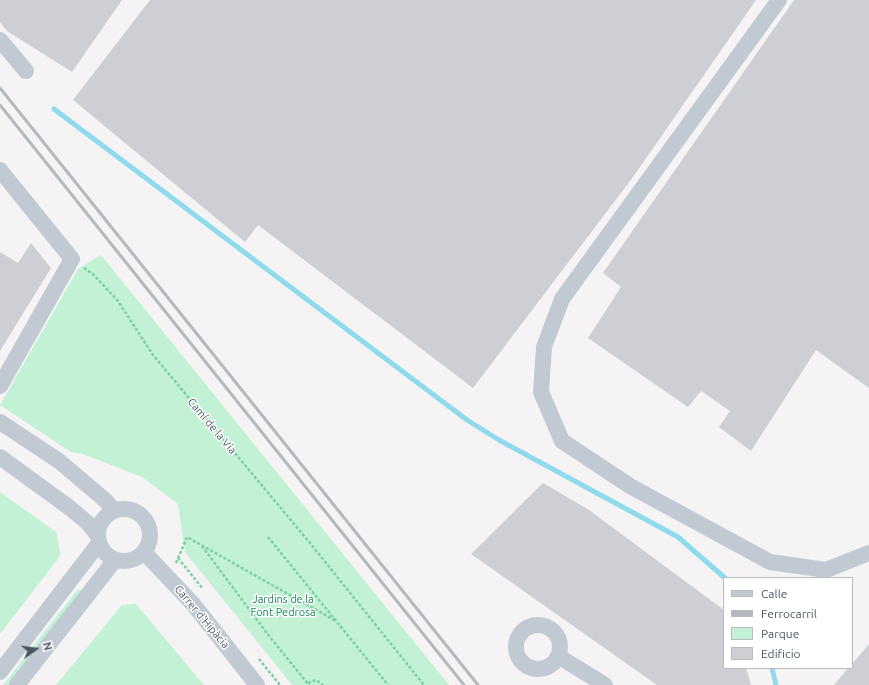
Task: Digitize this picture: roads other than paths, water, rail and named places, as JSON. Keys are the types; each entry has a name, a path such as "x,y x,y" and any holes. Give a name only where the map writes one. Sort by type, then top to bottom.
{"street":[{"path":"779,0 562,299 544,347 541,392 562,441 630,486 770,562 826,570 869,553"},
{"path":"0,40 26,72"},
{"path":"0,170 72,260 0,386"},
{"path":"0,422 59,462 105,500 114,510"},
{"path":"0,457 70,508 88,524 99,540 103,550 115,560 131,560 144,552 149,545 150,536 149,528 139,513 131,510 114,510 102,521 99,540 0,672"},
{"name":"Carrer d'Hipàcia","path":"144,552 193,604 257,685"},
{"path":"18,685 115,560"},
{"path":"558,656 605,685"}],"waterway":[{"path":"54,109 467,420 499,440 678,537 724,577"},
{"path":"772,669 776,685"}],"railway":[{"path":"0,88 478,685"},
{"path":"0,105 464,685"}],"park label":[{"name":"Jardins de la Font Pedrosa","path":"283,605"}]}
